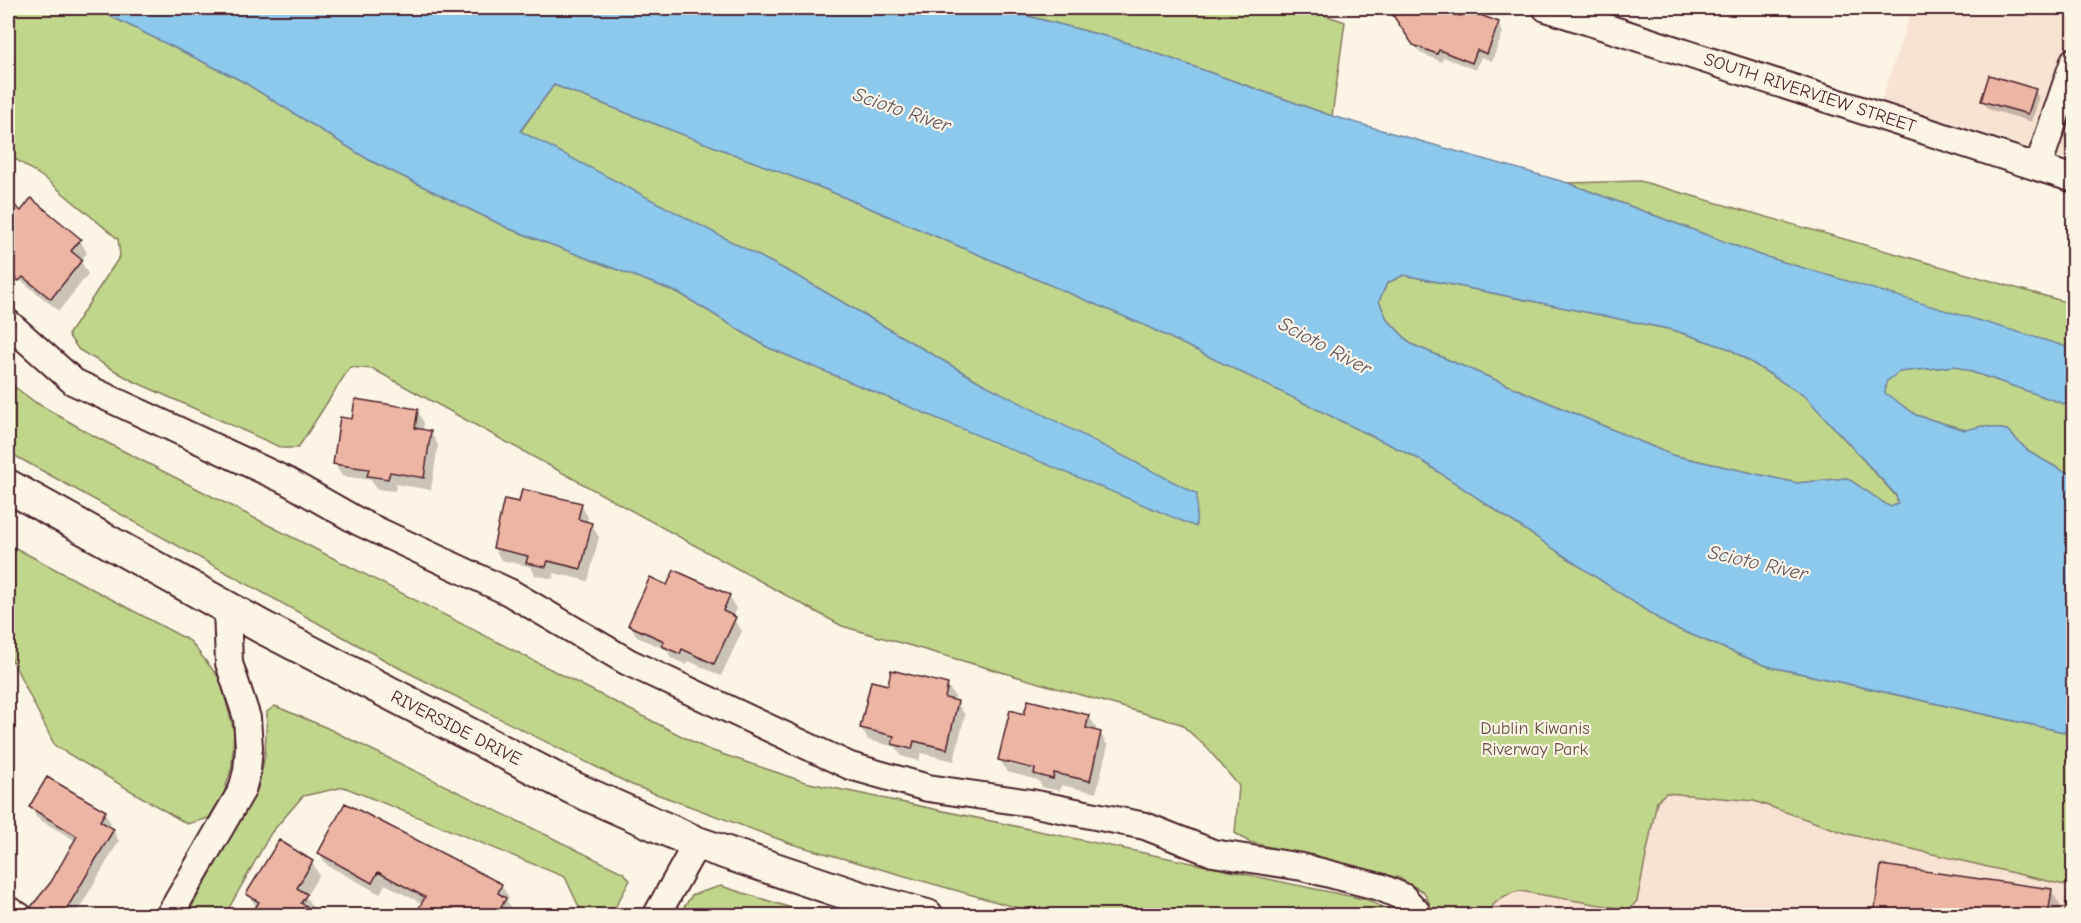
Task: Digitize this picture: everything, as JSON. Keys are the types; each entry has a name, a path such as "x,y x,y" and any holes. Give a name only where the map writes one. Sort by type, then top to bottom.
{"main road":[{"name":"RIVERSIDE DRIVE","path":"8,486 227,608 573,788 697,843 861,898 927,915"}],"street":[{"name":"SOUTH RIVERVIEW STREET","path":"1546,8 2073,179"},
{"path":"2038,167 2073,61"},
{"path":"8,324 74,382 287,481 359,522 509,591 628,662 850,766 928,788 1031,803 1145,826 1213,853 1302,867 1369,884 1403,897 1416,911 1416,915"},
{"path":"169,915 242,790 247,771 249,747 247,718 229,663 227,608"},
{"path":"656,915 697,843"},
{"path":"8,910 19,915"}],"shaded area":[{"path":"1912,8 2073,8 2073,161 1881,101"},
{"path":"1665,793 1754,801 1848,834 2069,886 2064,916 1487,916 1490,909 1505,894 1520,891 1629,910 1637,901 1657,801"}],"green space":[{"name":"Dublin Kiwanis Riverway Park","path":"8,8 94,8 242,81 369,160 510,229 679,293 767,347 1196,526 978,381 801,278 520,132 554,85 827,190 1144,325 1419,459 1668,625 1767,666 2073,734 2073,915 2064,915 2069,886 1848,834 1754,801 1666,793 1657,801 1637,901 1629,910 1520,891 1500,899 1487,915 1432,915 1432,909 1424,892 1399,878 1249,842 1235,833 1239,786 1208,749 1181,724 842,626 373,369 350,367 298,448 282,448 131,380 79,350 68,335 120,256 118,239 47,180 8,154"},
{"path":"997,8 1305,8 1345,22 1332,116 1116,39"},
{"path":"1640,181 2073,304 2073,350 1760,255 1568,183"},
{"path":"1404,275 1673,330 1730,349 1806,397 1896,496 1898,504 1890,507 1847,478 1797,483 1672,455 1411,344 1387,319 1379,301 1387,283"},
{"path":"1955,366 2073,407 2073,474 2029,452 2007,430 1983,426 1966,430 1916,415 1885,394 1885,382 1898,372"},
{"path":"8,382 35,402 94,436 707,749 805,782 1368,900 1398,915 1043,915 792,844 632,785 401,669 8,452"},
{"path":"8,544 190,641 220,679 234,731 232,766 224,793 209,818 187,824 55,746 8,652"},
{"path":"275,706 325,727 624,873 630,880 611,915 577,915 579,907 565,877 344,787 303,796 271,833 225,915 187,915 258,788 265,755 267,712"},
{"path":"721,886 814,915 679,915 692,895"}],"water":[{"name":"Scioto River","path":"94,8 997,8 1116,39 1332,116 1568,183 1760,255 2061,345 2073,350 2073,407 1955,366 1899,372 1886,382 1885,393 1916,415 1965,430 1983,426 2007,430 2029,452 2073,474 2073,734 1767,666 1668,625 1419,459 1144,325 827,190 554,85 520,131 801,278 978,381 1197,494 1196,527 767,347 679,293 510,229 369,160 242,81","holes":["1404,275 1673,330 1730,349 1806,397 1896,495 1898,504 1890,507 1847,478 1797,483 1672,455 1411,344 1387,319 1379,301 1387,283"]}],"building":[{"path":"1388,8 1438,8 1461,16 1464,9 1499,22 1487,54 1477,50 1472,63 1439,50 1437,54 1413,45"},
{"path":"1989,75 2036,89 2028,114 1981,101"},
{"path":"31,198 81,239 71,251 82,260 51,299 23,277 19,281 8,272 8,200 21,211"},
{"path":"355,399 418,409 415,428 431,431 424,478 390,472 388,479 367,476 369,469 333,464 340,417 352,419"},
{"path":"522,489 582,503 578,519 592,523 581,569 548,561 546,567 526,563 528,556 493,548 504,499 519,502"},
{"path":"674,570 730,595 723,611 736,617 714,664 682,649 680,654 662,646 664,641 628,625 650,577 667,585"},
{"path":"891,670 948,684 945,698 958,701 947,749 914,741 912,749 892,744 894,736 860,728 871,681 888,685"},
{"path":"1028,700 1089,715 1086,728 1101,732 1090,781 1054,773 1053,779 1034,774 1035,769 998,760 1010,710 1024,714"},
{"path":"47,777 106,811 100,821 114,829 63,915 34,915 31,907 51,882 77,836 29,807"},
{"path":"345,803 502,884 498,893 506,898 497,915 434,915 419,908 425,897 378,872 372,883 318,853"},
{"path":"279,840 313,861 297,888 307,894 301,903 321,915 251,915 259,902 246,894"},
{"path":"1881,865 2052,889 2048,915 1874,915"}]}
